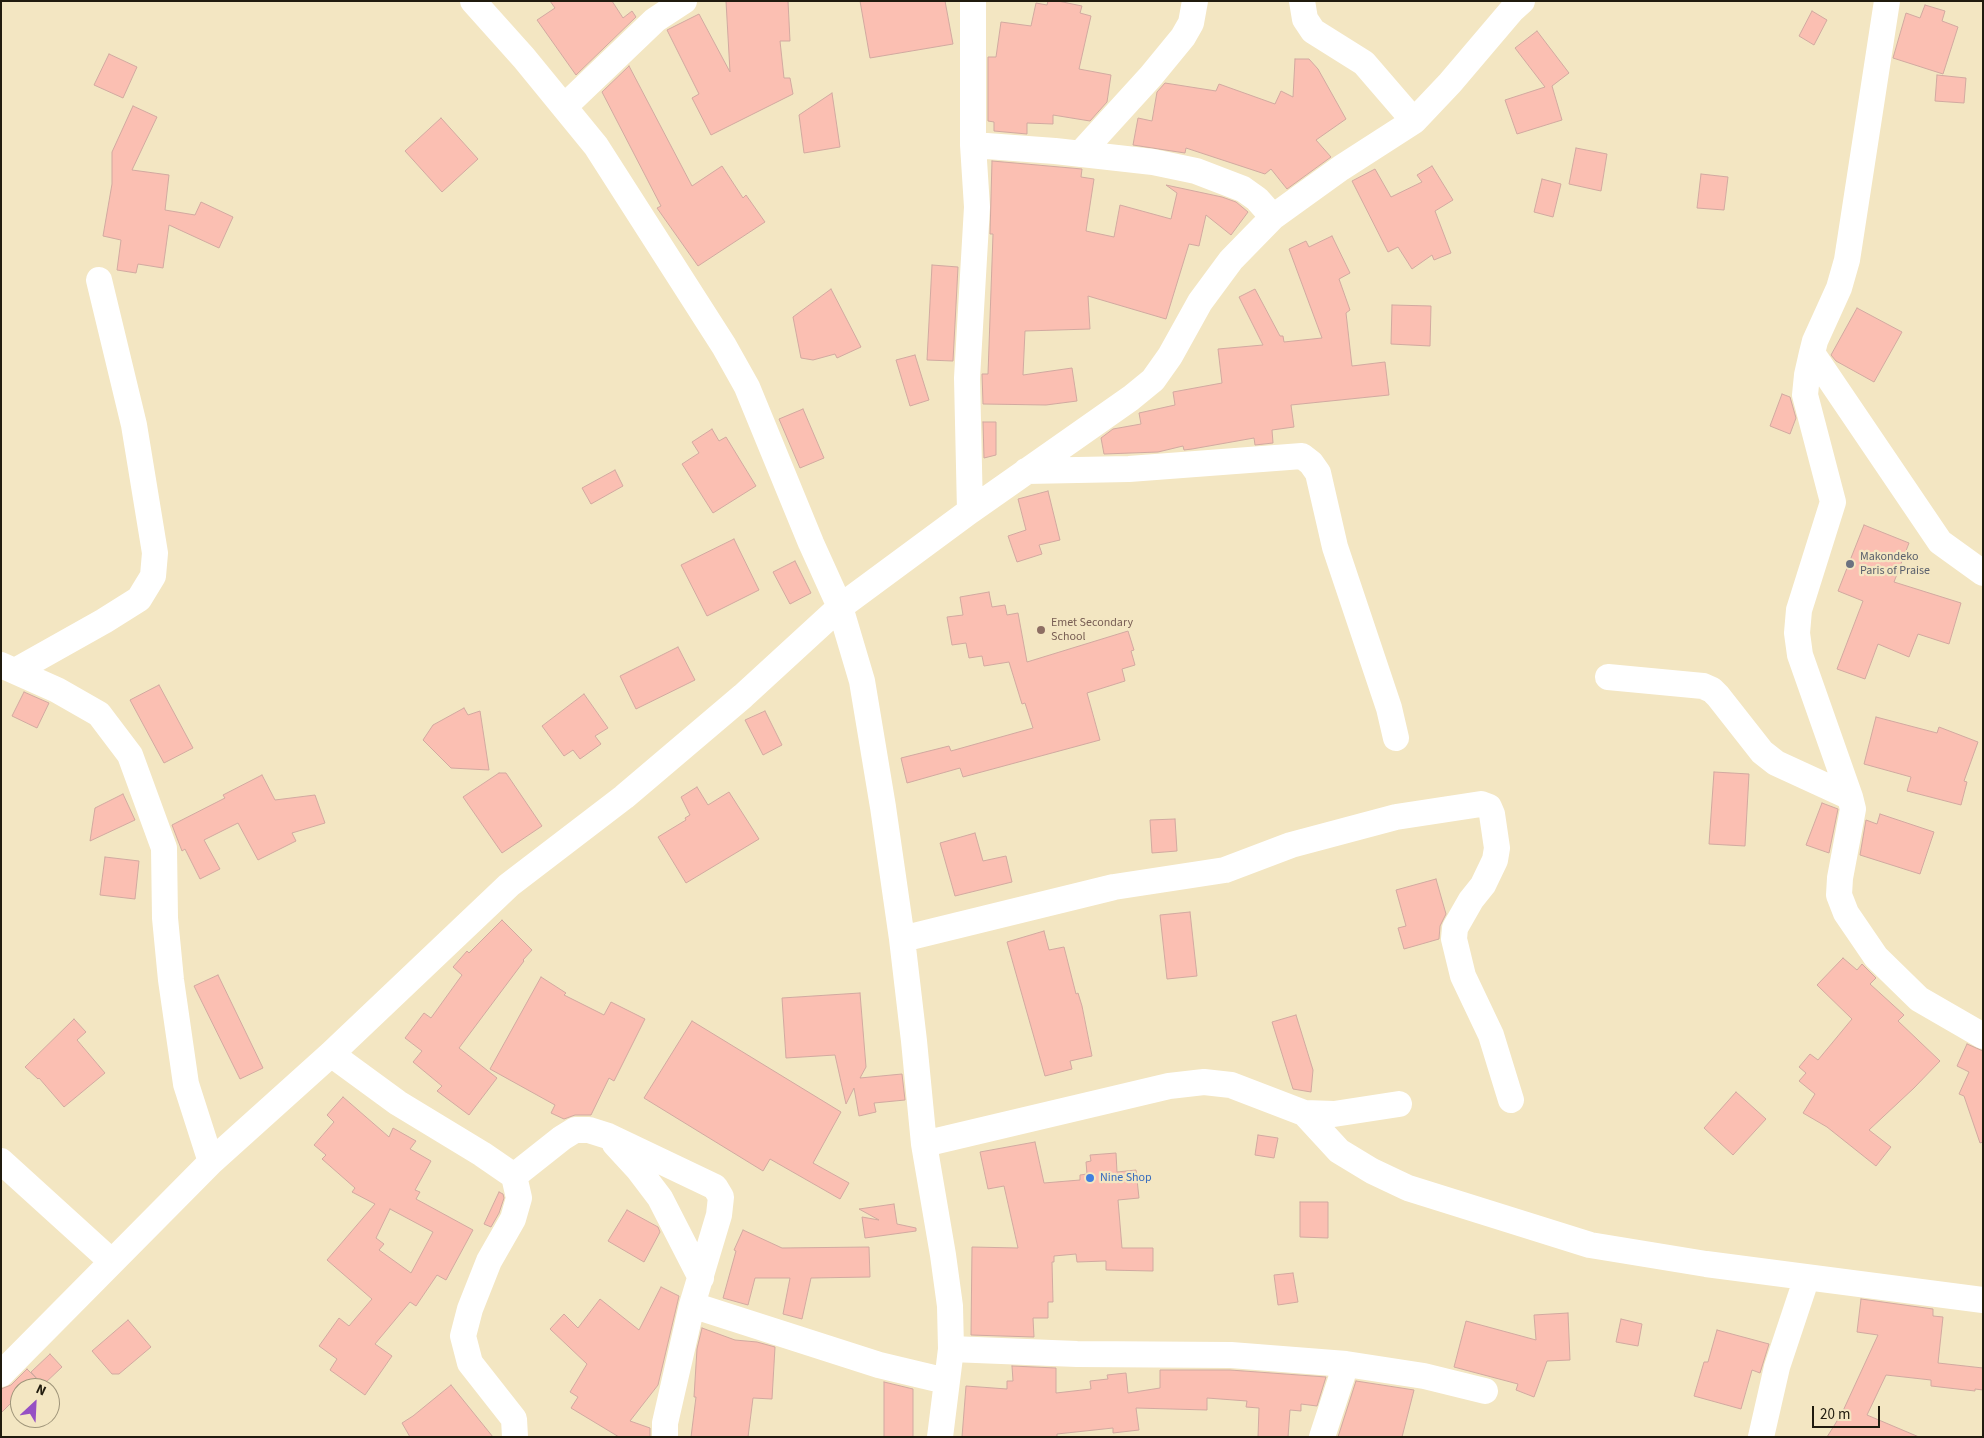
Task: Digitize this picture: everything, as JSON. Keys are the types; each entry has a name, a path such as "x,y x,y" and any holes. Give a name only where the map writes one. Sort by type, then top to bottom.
{"street":[{"path":"473,1 524,58 596,146 724,346 747,387 811,543 840,607 862,681 883,807 902,938 924,1144 947,1280 951,1349 940,1437"},
{"path":"564,107 655,20 684,1"},
{"path":"970,511 968,378 977,207 973,145 973,1"},
{"path":"1080,154 1152,76 1183,37 1191,23 1195,1"},
{"path":"1302,1 1305,19 1313,31 1364,64 1414,121"},
{"path":"1,1374 211,1162 331,1054 509,885 624,797 742,696 840,607 970,511 1131,398 1153,380 1170,356 1200,302 1231,260 1273,217 1342,168 1414,121 1522,1"},
{"path":"1886,1 1847,260 1839,288 1815,341 1807,375 1805,395 1833,502 1800,610 1797,633 1800,655 1853,809 1840,878 1839,895 1846,913 1876,957 1919,999 1983,1036"},
{"path":"973,145 1154,162 1196,171 1243,189 1257,199 1273,217"},
{"path":"8,668 104,621 139,599 153,576 155,553 134,425 99,280"},
{"path":"1812,353 1940,542 1983,573"},
{"path":"1026,471 1129,469 1302,456 1318,473 1335,547 1389,708 1396,738"},
{"path":"8,668 57,690 99,714 130,755 164,848 165,918 171,980 186,1084 211,1162"},
{"path":"1608,677 1704,686 1718,696 1762,752 1776,763 1850,797"},
{"path":"902,938 1114,887 1225,870 1291,845 1396,817 1481,804 1489,807 1492,814 1497,848 1495,860 1483,885 1471,900 1455,928 1454,939 1463,976 1491,1035 1511,1100"},
{"path":"331,1054 398,1103 482,1154 514,1176 519,1198 512,1219 490,1261 470,1309 463,1336 470,1363 514,1419 515,1437"},
{"path":"924,1144 1169,1086 1204,1082 1231,1085 1304,1113 1334,1114 1399,1104"},
{"path":"1304,1113 1339,1151 1372,1171 1408,1188 1590,1245 1706,1264 1983,1300"},
{"path":"514,1176 575,1130 589,1130 608,1136 715,1187 721,1197 719,1214 692,1305 665,1423 665,1437"},
{"path":"608,1136 638,1169 660,1198 701,1278"},
{"path":"1,1161 111,1261"},
{"path":"1760,1437 1777,1367 1807,1277"},
{"path":"692,1305 879,1364 946,1381"},
{"path":"951,1349 1077,1354 1231,1355 1346,1364 1424,1376 1484,1391"},
{"path":"1322,1437 1346,1364"}],"building":[{"path":"550,1 612,1 623,18 632,11 636,17 576,75 537,20 555,8"},
{"path":"726,1 788,1 790,41 780,41 784,78 790,78 793,94 711,135 692,98 699,94 667,30 699,14 730,72"},
{"path":"860,1 945,1 953,44 870,58"},
{"path":"1048,1 1082,6 1080,13 1091,16 1079,69 1111,75 1107,102 1090,121 1053,115 1053,124 1027,123 1027,134 994,131 994,122 988,121 988,57 996,57 1001,22 1031,26 1036,3 1047,5"},
{"path":"1925,5 1945,11 1942,21 1958,27 1943,74 1893,58 1906,13 1920,18"},
{"path":"1812,11 1827,20 1814,45 1799,36"},
{"path":"1537,31 1569,73 1552,86 1562,120 1517,134 1505,100 1545,87 1515,48"},
{"path":"109,54 137,67 123,98 94,85"},
{"path":"1295,59 1309,59 1318,69 1346,119 1316,140 1331,157 1287,189 1271,169 1265,174 1186,148 1185,153 1133,145 1138,118 1152,121 1157,92 1165,83 1216,91 1219,84 1275,104 1281,91 1293,97"},
{"path":"629,66 692,186 722,166 743,198 746,195 765,222 698,266 657,208 661,206 602,92"},
{"path":"1937,75 1966,78 1964,103 1935,101"},
{"path":"832,93 840,147 804,153 799,115"},
{"path":"133,106 157,117 132,170 169,175 165,210 195,215 201,202 233,217 219,248 169,225 163,268 138,264 136,273 117,270 121,240 103,236 112,184 112,152"},
{"path":"441,118 478,159 442,192 405,151"},
{"path":"1576,148 1607,154 1601,191 1569,184"},
{"path":"992,161 1082,169 1081,177 1094,179 1086,231 1114,237 1120,205 1171,219 1177,193 1166,185 1222,197 1236,202 1248,212 1231,235 1206,215 1199,246 1189,244 1166,319 1088,296 1090,329 1025,331 1023,375 1072,368 1077,401 1046,405 983,404 982,374 988,374 993,234 990,234"},
{"path":"1432,166 1453,200 1435,211 1451,253 1434,260 1432,255 1412,269 1398,247 1388,252 1352,181 1375,169 1391,197 1422,182 1417,175"},
{"path":"1701,174 1728,177 1724,210 1697,208"},
{"path":"1542,179 1561,184 1553,217 1534,212"},
{"path":"1332,236 1350,273 1339,279 1350,310 1346,313 1352,366 1385,362 1389,395 1291,405 1294,427 1272,430 1273,443 1255,445 1254,438 1184,450 1183,446 1158,452 1104,454 1101,438 1113,429 1141,424 1139,413 1175,405 1173,392 1222,383 1218,349 1263,345 1239,297 1255,289 1280,336 1283,336 1284,342 1322,338 1289,249 1306,241 1309,247"},
{"path":"932,265 958,267 953,361 927,360"},
{"path":"831,289 861,347 837,358 835,354 813,360 801,358 793,317"},
{"path":"1392,305 1431,306 1430,346 1391,344"},
{"path":"1857,308 1902,332 1874,382 1836,361 1831,355"},
{"path":"915,355 929,400 910,406 896,360"},
{"path":"1782,394 1790,397 1796,418 1790,434 1770,426"},
{"path":"803,409 824,458 800,468 779,419"},
{"path":"983,422 996,422 996,455 984,458"},
{"path":"712,429 719,441 726,437 756,486 713,513 682,464 699,453 692,442"},
{"path":"615,470 623,486 591,504 582,488"},
{"path":"1048,491 1060,540 1039,545 1042,554 1017,562 1008,536 1026,530 1018,499"},
{"path":"1864,525 1909,543 1894,582 1961,603 1949,644 1918,634 1909,657 1878,644 1865,679 1837,669 1863,601 1838,591"},
{"path":"734,539 759,590 707,616 681,565"},
{"path":"795,561 811,593 790,604 773,572"},
{"path":"989,592 992,607 1005,605 1007,615 1018,613 1027,662 1128,631 1134,650 1131,651 1135,665 1122,669 1125,681 1087,693 1100,740 963,777 960,768 907,783 901,758 949,746 951,751 1033,728 1025,703 1022,704 1009,662 984,666 982,656 969,658 966,643 952,645 947,617 963,615 960,597"},
{"path":"678,647 695,680 636,709 620,676"},
{"path":"159,685 193,748 164,763 130,700"},
{"path":"24,692 49,703 37,728 12,716"},
{"path":"584,694 608,728 595,736 601,744 580,759 573,750 564,756 542,726"},
{"path":"464,708 468,715 480,711 489,770 451,768 423,740 433,725"},
{"path":"765,711 782,745 763,755 745,720"},
{"path":"1876,717 1937,733 1939,727 1978,742 1964,781 1967,782 1961,805 1907,791 1911,777 1864,764"},
{"path":"1714,772 1749,774 1745,846 1709,844"},
{"path":"499,773 506,773 542,826 502,853 463,797"},
{"path":"262,775 275,800 315,795 325,823 292,833 296,841 258,860 238,823 204,840 220,869 200,879 185,849 182,851 172,825 225,798 223,795"},
{"path":"697,787 708,805 729,792 759,839 686,883 658,837 686,820 685,818 690,815 681,797"},
{"path":"123,794 135,820 90,841 95,808"},
{"path":"1822,803 1838,809 1829,853 1806,845"},
{"path":"1880,814 1934,832 1920,874 1860,855 1866,820 1877,824"},
{"path":"1175,819 1177,851 1152,853 1150,820"},
{"path":"975,833 983,861 1006,856 1012,882 955,896 940,843"},
{"path":"105,857 139,861 135,899 100,895"},
{"path":"1436,879 1446,914 1440,926 1439,939 1404,949 1398,928 1406,926 1396,890"},
{"path":"1190,912 1197,976 1167,979 1160,915"},
{"path":"502,920 532,950 459,1048 497,1078 469,1115 437,1091 442,1086 413,1062 422,1051 405,1038 424,1013 431,1018 462,975 453,967 467,951 469,953"},
{"path":"1044,931 1049,950 1064,947 1076,994 1078,993 1082,1006 1092,1056 1070,1061 1072,1069 1045,1076 1007,942"},
{"path":"1843,958 1857,970 1862,964 1876,978 1870,984 1904,1015 1898,1021 1940,1061 1869,1130 1891,1147 1876,1166 1827,1127 1803,1113 1815,1094 1799,1081 1806,1073 1799,1067 1810,1054 1818,1060 1852,1019 1817,985"},
{"path":"218,975 263,1068 240,1079 194,986"},
{"path":"541,977 566,993 564,995 604,1015 611,1002 645,1019 614,1081 609,1078 591,1115 575,1115 564,1119 551,1113 555,1105 490,1069"},
{"path":"860,993 866,1067 860,1078 902,1074 905,1100 874,1103 876,1112 859,1116 854,1088 846,1104 835,1055 786,1058 782,998"},
{"path":"1296,1015 1313,1070 1311,1092 1293,1089 1272,1022"},
{"path":"74,1019 86,1032 77,1040 105,1073 64,1107 39,1078 25,1067"},
{"path":"692,1021 841,1112 813,1163 849,1183 840,1199 770,1159 763,1171 644,1098"},
{"path":"1967,1044 1983,1051 1983,1142 1980,1143 1964,1096 1959,1094 1969,1072 1957,1066"},
{"path":"1736,1092 1766,1119 1733,1155 1704,1128"},
{"path":"343,1097 389,1137 393,1128 416,1141 410,1149 431,1161 415,1190 420,1192 416,1199 473,1230 446,1280 437,1275 416,1306 410,1302 375,1344 392,1356 365,1395 330,1370 337,1359 319,1346 339,1318 349,1326 372,1299 327,1260 375,1204 352,1192 355,1188 322,1159 326,1155 314,1145 334,1122 327,1115","holes":["390,1209 433,1232 411,1273 379,1250 384,1244 376,1238"]},
{"path":"1258,1135 1278,1138 1274,1158 1255,1155"},
{"path":"1035,1142 1044,1183 1080,1180 1080,1175 1087,1174 1086,1162 1091,1161 1090,1155 1116,1153 1117,1172 1136,1170 1139,1198 1118,1200 1122,1248 1153,1248 1153,1271 1106,1270 1106,1261 1077,1262 1076,1254 1054,1256 1054,1262 1052,1262 1053,1302 1048,1302 1048,1318 1033,1318 1034,1337 971,1335 972,1247 1018,1248 1004,1186 988,1189 980,1152"},
{"path":"499,1192 503,1194 504,1198 499,1213 491,1227 484,1224"},
{"path":"1300,1202 1328,1202 1328,1238 1300,1237"},
{"path":"894,1204 897,1224 916,1228 916,1231 865,1238 862,1217 879,1220 859,1209"},
{"path":"627,1210 658,1227 660,1232 644,1262 608,1241"},
{"path":"743,1230 782,1248 869,1247 870,1277 811,1278 802,1319 783,1314 790,1278 755,1278 748,1305 723,1298 736,1251 734,1250"},
{"path":"1293,1273 1298,1302 1278,1305 1274,1275"},
{"path":"661,1287 679,1296 658,1385 630,1421 650,1428 650,1437 619,1437 571,1408 578,1397 570,1392 587,1364 550,1329 564,1314 578,1328 600,1299 639,1330"},
{"path":"1861,1299 1933,1309 1933,1316 1943,1317 1938,1363 1983,1368 1983,1390 1975,1389 1975,1391 1931,1386 1931,1380 1886,1375 1867,1415 1919,1437 1827,1437 1842,1413 1878,1335 1857,1332"},
{"path":"1568,1313 1570,1360 1547,1361 1534,1397 1516,1390 1518,1384 1454,1367 1466,1321 1536,1340 1534,1315"},
{"path":"1621,1319 1642,1324 1638,1346 1616,1342"},
{"path":"128,1320 151,1347 119,1374 112,1374 92,1351"},
{"path":"702,1328 735,1340 757,1342 775,1347 772,1399 753,1398 748,1437 691,1437 696,1397 694,1397 697,1349"},
{"path":"1717,1330 1769,1344 1760,1373 1752,1370 1741,1409 1694,1396 1704,1362 1708,1362"},
{"path":"50,1354 62,1367 50,1378 37,1378 31,1372"},
{"path":"1012,1366 1056,1368 1056,1393 1091,1389 1090,1381 1108,1379 1107,1375 1126,1373 1128,1393 1160,1388 1160,1370 1230,1370 1326,1377 1317,1406 1301,1404 1301,1411 1290,1410 1288,1437 1258,1437 1259,1408 1246,1407 1247,1401 1207,1398 1207,1410 1136,1408 1139,1430 1113,1433 1113,1428 1057,1434 1057,1437 962,1437 966,1386 1007,1389 1007,1381 1013,1381"},
{"path":"27,1369 36,1378 18,1378"},
{"path":"1356,1381 1414,1390 1402,1437 1338,1437"},
{"path":"884,1382 913,1389 913,1437 884,1437"},
{"path":"10,1385 10,1404 1,1413 1,1389"},
{"path":"451,1385 493,1437 410,1437 402,1423"}],"place":[{"name":"Makondeko Paris of Praise","path":"1850,564"},
{"name":"Emet Secondary School","path":"1041,630"},
{"name":"Nine Shop","path":"1090,1178"}]}
